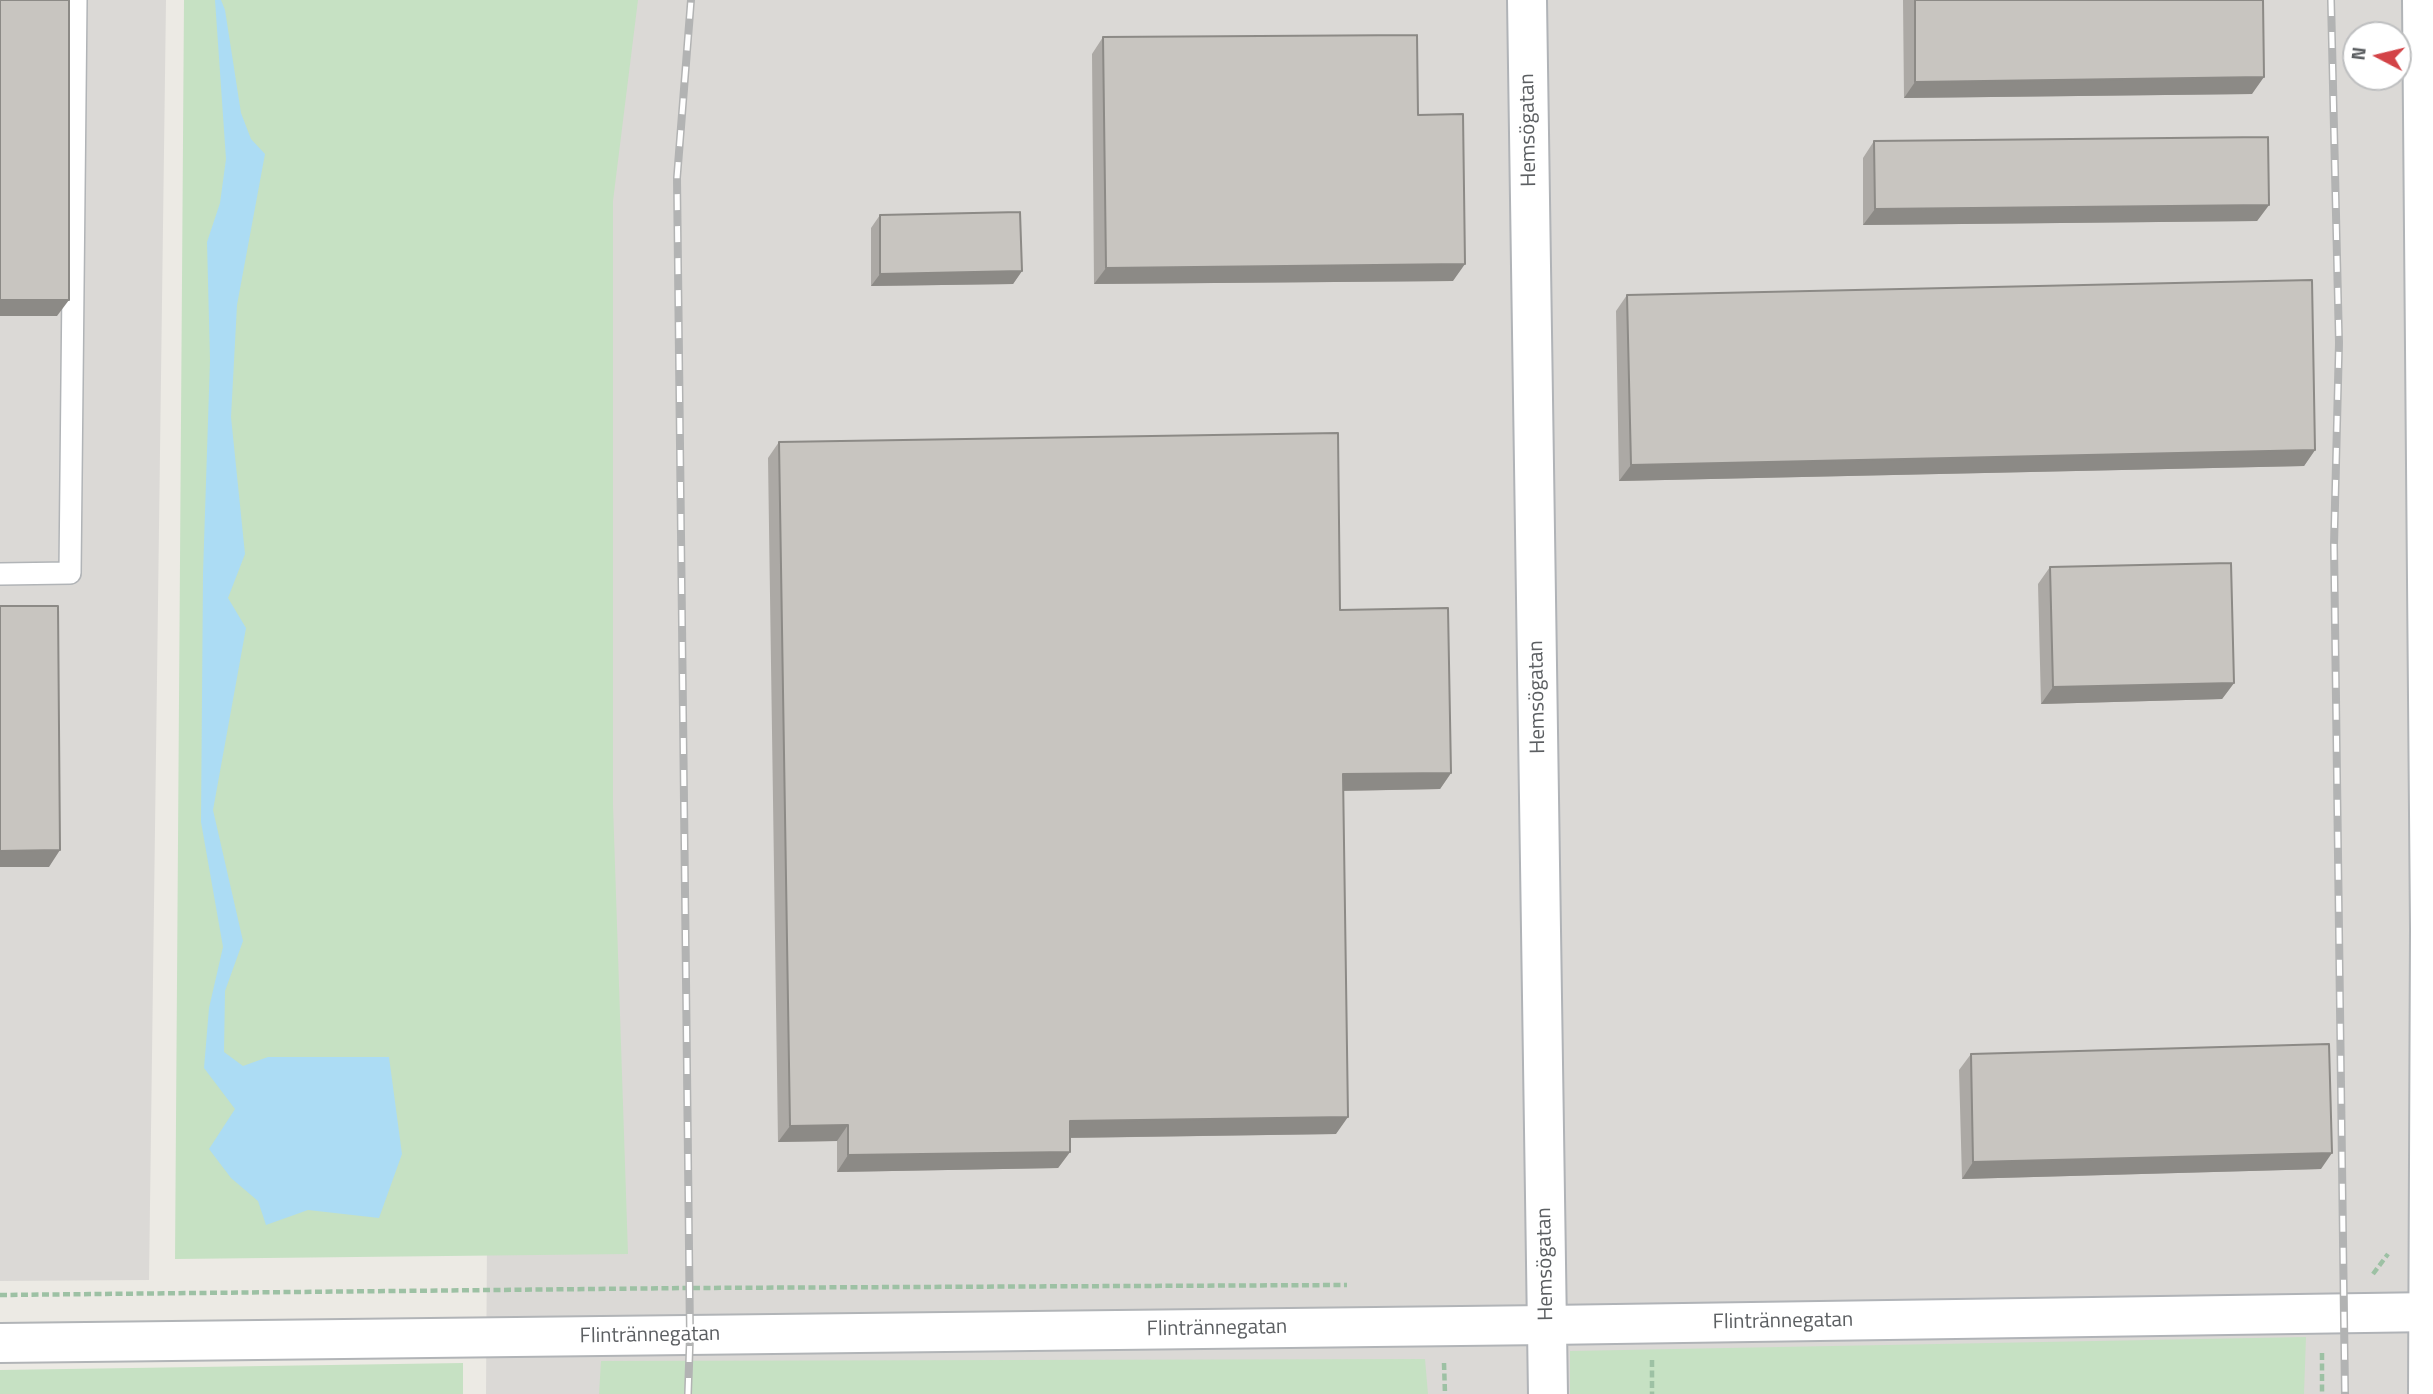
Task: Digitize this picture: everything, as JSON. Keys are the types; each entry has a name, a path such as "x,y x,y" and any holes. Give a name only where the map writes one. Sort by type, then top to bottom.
{"street":[{"name":"Hemsögatan","path":"1527,0 1548,1394"},
{"path":"2422,0 2430,955 2431,1312 2428,1394"},
{"name":"Flintrännegatan","path":"0,1343 2431,1312"}],"lane":[{"path":"0,574 70,573 76,0"}],"path":[{"path":"0,1296 689,1288 1358,1285"}],"shaded area":[{"path":"0,0 166,0 149,1280 0,1281"},
{"path":"495,0 2433,0 2433,1394 486,1394"}],"green space":[{"path":"184,0 638,0 613,201 613,805 628,1254 175,1259"},
{"path":"2306,1337 2304,1394 1570,1394 1570,1351"},
{"path":"1425,1359 1428,1394 599,1394 601,1361"},
{"path":"463,1363 463,1394 0,1394 0,1370"}],"water":[{"path":"215,0 221,0 225,10 241,113 251,139 265,154 237,305 231,417 245,554 228,598 246,628 213,810 243,941 225,991 224,1052 243,1066 268,1057 389,1057 402,1154 379,1218 308,1210 266,1225 258,1201 231,1178 209,1149 235,1109 204,1068 209,1008 223,947 201,822 203,573 210,360 207,242 220,203 226,159"}],"building":[{"path":"0,0 69,0 69,300 0,300"},
{"path":"1915,0 2263,0 2264,77 1915,82"},
{"path":"1417,35 1418,115 1463,114 1465,264 1106,268 1103,37"},
{"path":"2268,137 2269,205 1875,209 1874,141"},
{"path":"1020,212 1022,271 880,274 880,215"},
{"path":"2312,280 2315,450 1631,465 1627,295"},
{"path":"1338,433 1340,610 1448,608 1451,773 1343,774 1348,1117 1070,1121 1070,1152 848,1155 848,1125 790,1126 779,442"},
{"path":"2231,563 2234,683 2053,687 2050,567"},
{"path":"0,606 58,606 60,850 0,851"},
{"path":"2329,1044 2332,1153 1973,1162 1971,1054"}],"railway":[{"path":"688,1394 690,1336 677,178 691,0"},
{"path":"2331,0 2339,343 2334,545 2345,1394"}]}
